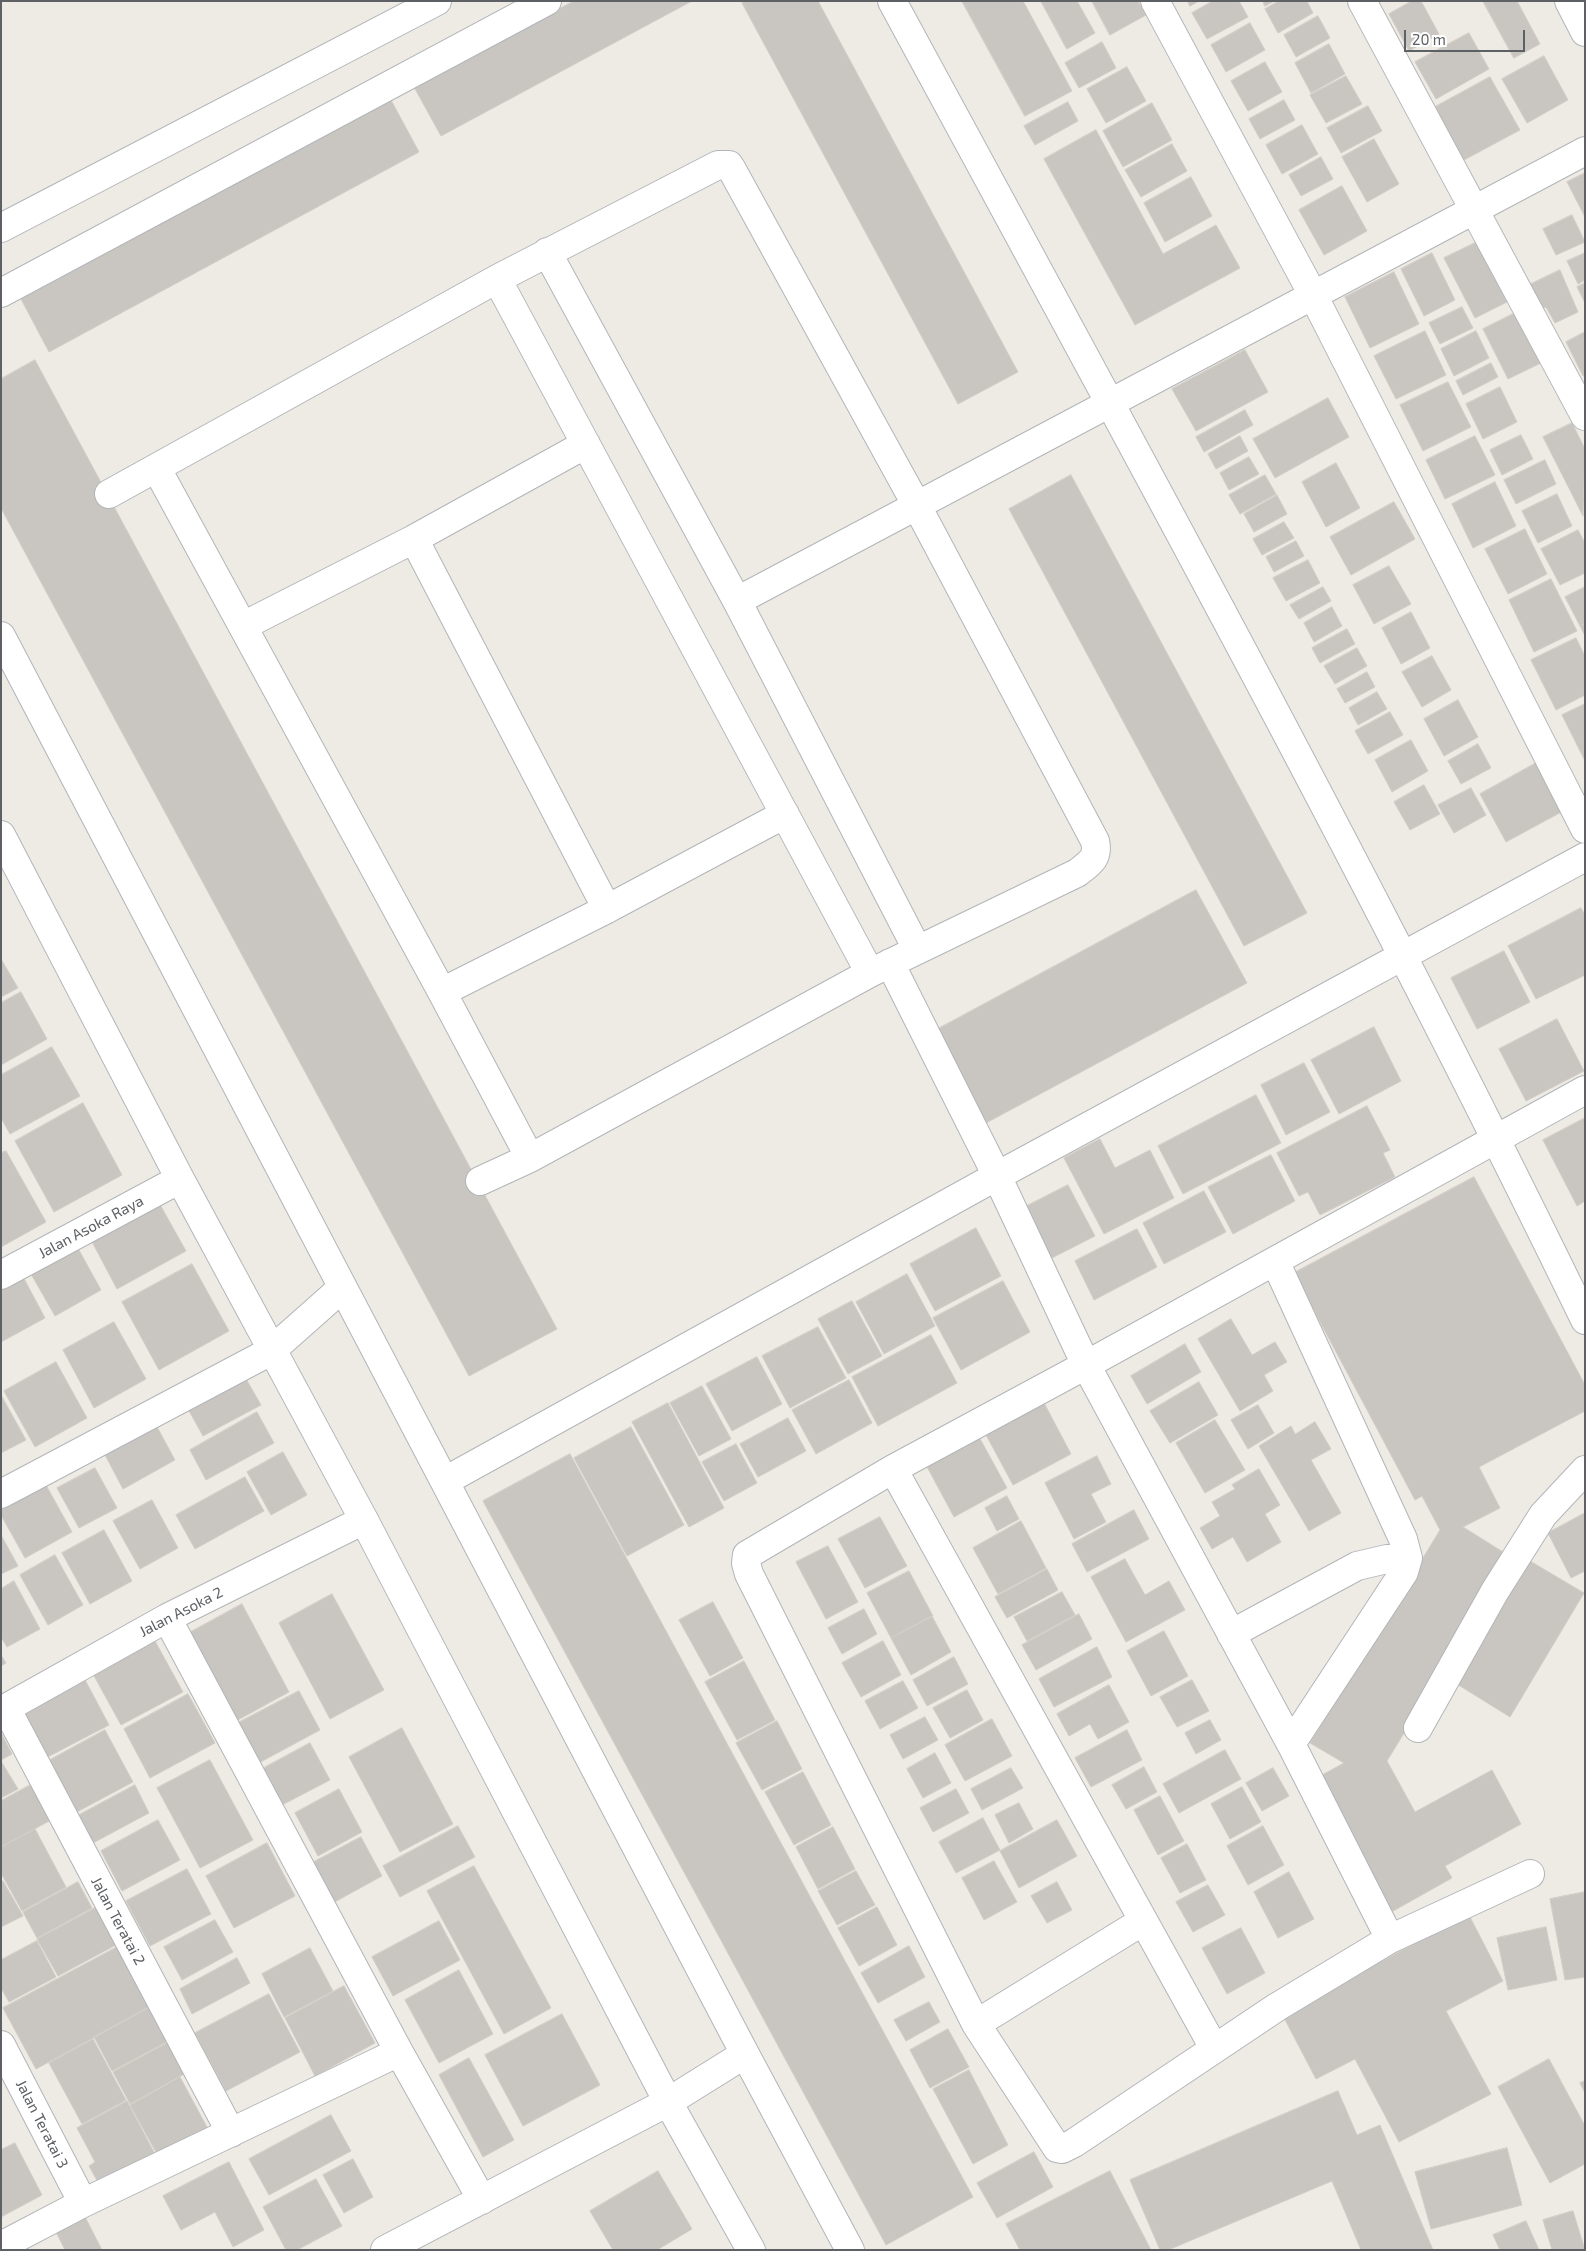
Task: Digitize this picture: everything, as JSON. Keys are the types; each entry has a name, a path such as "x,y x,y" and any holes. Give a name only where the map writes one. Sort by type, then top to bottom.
{"street":[{"path":"1,228 437,1"},
{"path":"1,293 547,1"},
{"path":"892,1 1110,403 1404,956 1585,1320"},
{"path":"1155,1 1313,295 1585,829"},
{"path":"1362,1 1585,416"},
{"path":"1569,1 1585,32"},
{"path":"737,601 1585,151"},
{"path":"109,494 547,252 718,165 729,165 917,506 1094,840 1097,851 1094,860 1077,873 880,968 530,1158 480,1181"},
{"path":"547,252 737,601 918,949"},
{"path":"497,279 785,814 880,968 997,1176 1086,1366 1291,1744 1390,1939"},
{"path":"243,626 414,539 586,444"},
{"path":"157,469 442,992 530,1158"},
{"path":"414,539 607,910"},
{"path":"1,636 342,1288 850,2250"},
{"path":"442,992 607,910 785,814"},
{"path":"1,835 271,1351 364,1520 668,2102 751,2250"},
{"path":"445,1480 997,1176 1585,857"},
{"path":"1530,1874 1390,1939 1277,2007 1062,2150 1050,2141 976,2024 749,1574 746,1563 747,1555 893,1469 1086,1366 1585,1090"},
{"name":"Jalan Asoka Raya","path":"1,1276 180,1179"},
{"path":"1275,1261 1403,1539 1408,1558 1404,1572 1386,1602 1291,1744"},
{"path":"1,1494 271,1351 342,1288"},
{"path":"893,1469 1214,2048"},
{"path":"1418,1728 1495,1591 1543,1515 1585,1470"},
{"name":"Jalan Asoka 2","path":"3,1709 166,1618 364,1520"},
{"path":"1231,1634 1357,1566 1387,1559 1408,1558"},
{"path":"166,1618 399,2052 482,2200"},
{"name":"Jalan Teratai 2","path":"3,1709 231,2133"},
{"path":"976,2024 1143,1921"},
{"name":"Jalan Teratai 3","path":"1,2045 84,2203"},
{"path":"1,2246 84,2203 399,2052"},
{"path":"385,2250 668,2102 745,2054"}],"building":[{"path":"574,1 692,1 441,136 414,87"},
{"path":"745,1 818,1 1018,372 958,404 742,3"},
{"path":"962,1 1023,1 1072,91 1025,116"},
{"path":"1041,1 1077,1 1095,33 1067,49"},
{"path":"1092,1 1138,1 1146,15 1110,35"},
{"path":"1188,1 1199,1 1190,6"},
{"path":"1213,1 1239,1 1248,17 1207,39 1192,13"},
{"path":"1263,1 1274,1 1265,6"},
{"path":"1279,1 1307,1 1313,13 1278,33 1265,9"},
{"path":"1412,1 1421,1 1439,34 1409,51 1389,14"},
{"path":"1483,1 1517,1 1540,44 1514,58"},
{"path":"1318,16 1330,38 1296,57 1284,35"},
{"path":"1250,23 1265,50 1226,72 1211,45"},
{"path":"1469,33 1489,69 1436,99 1415,62"},
{"path":"1102,42 1116,68 1079,88 1065,63"},
{"path":"1329,44 1345,74 1311,93 1295,63"},
{"path":"1544,56 1568,100 1527,123 1502,79"},
{"path":"1265,62 1282,92 1248,111 1231,81"},
{"path":"1127,67 1146,101 1106,123 1087,89"},
{"path":"1346,76 1362,104 1326,123 1310,95"},
{"path":"1490,77 1520,130 1464,160 1435,107"},
{"path":"391,100 419,152 49,352 21,299"},
{"path":"1284,100 1295,120 1260,139 1249,119"},
{"path":"1068,102 1078,121 1035,145 1024,126"},
{"path":"1152,103 1172,140 1123,167 1103,131"},
{"path":"1368,106 1382,131 1341,153 1327,128"},
{"path":"1302,125 1318,154 1282,174 1266,145"},
{"path":"1096,130 1163,254 1216,225 1240,268 1135,325 1044,159"},
{"path":"1374,139 1399,184 1367,202 1342,157"},
{"path":"1172,144 1187,171 1141,197 1125,170"},
{"path":"1321,157 1333,179 1301,196 1289,175"},
{"path":"1585,173 1585,217 1567,182"},
{"path":"1191,177 1212,216 1165,242 1144,203"},
{"path":"1342,186 1367,231 1324,255 1299,210"},
{"path":"1572,215 1585,242 1556,255 1543,229"},
{"path":"1477,242 1507,302 1475,318 1444,258"},
{"path":"1432,253 1455,300 1424,316 1401,269"},
{"path":"1585,253 1585,280 1578,284 1567,261"},
{"path":"1560,270 1578,312 1555,323 1546,307 1541,309 1529,285"},
{"path":"1394,272 1419,324 1370,348 1345,297"},
{"path":"1585,283 1585,303 1577,287"},
{"path":"1462,307 1473,328 1440,344 1429,323"},
{"path":"1515,313 1541,363 1508,379 1483,329"},
{"path":"1425,331 1446,375 1396,399 1374,356"},
{"path":"1476,331 1489,358 1454,376 1441,349"},
{"path":"1585,332 1585,375 1583,376 1566,342"},
{"path":"1245,350 1268,392 1196,431 1172,389"},
{"path":"35,360 557,1329 469,1376 1,508 1,379"},
{"path":"1491,363 1498,377 1463,395 1456,381"},
{"path":"1448,382 1471,427 1423,451 1400,405"},
{"path":"1500,387 1517,422 1483,439 1466,404"},
{"path":"1328,398 1349,437 1275,478 1253,439"},
{"path":"1245,410 1253,425 1204,452 1196,437"},
{"path":"1572,423 1585,449 1583,516 1543,437"},
{"path":"1521,435 1533,459 1502,475 1490,450"},
{"path":"1240,436 1248,451 1216,469 1208,454"},
{"path":"1475,436 1495,475 1445,499 1426,460"},
{"path":"1249,457 1259,474 1229,490 1220,473"},
{"path":"1545,460 1556,484 1516,504 1504,480"},
{"path":"1336,463 1360,508 1326,527 1302,482"},
{"path":"1071,475 1307,913 1244,946 1009,509"},
{"path":"1265,475 1276,494 1240,514 1229,495"},
{"path":"1495,482 1516,526 1473,548 1452,504"},
{"path":"1557,494 1572,526 1538,543 1522,511"},
{"path":"1277,495 1287,514 1254,532 1244,514"},
{"path":"1394,502 1415,539 1351,575 1330,537"},
{"path":"1284,522 1294,538 1262,555 1253,539"},
{"path":"1525,529 1547,574 1508,594 1485,549"},
{"path":"1578,530 1585,543 1585,573 1560,585 1541,549"},
{"path":"1296,541 1304,556 1274,572 1266,557"},
{"path":"1308,560 1320,583 1286,601 1273,578"},
{"path":"1389,566 1411,604 1374,624 1353,585"},
{"path":"1551,579 1577,631 1534,652 1509,600"},
{"path":"1323,587 1331,601 1299,619 1290,605"},
{"path":"1585,587 1585,624 1580,626 1565,597"},
{"path":"1332,607 1342,626 1314,642 1304,623"},
{"path":"1411,612 1430,648 1401,664 1382,628"},
{"path":"1585,624 1585,636 1580,626"},
{"path":"1347,629 1355,644 1320,663 1312,648"},
{"path":"1576,638 1585,656 1585,695 1556,710 1531,660"},
{"path":"1357,648 1367,666 1335,684 1324,666"},
{"path":"1432,656 1451,690 1422,707 1402,672"},
{"path":"1367,672 1375,687 1345,703 1337,689"},
{"path":"1377,692 1387,709 1358,725 1349,708"},
{"path":"1458,700 1478,737 1444,756 1424,719"},
{"path":"1585,704 1585,761 1562,715"},
{"path":"1390,712 1403,735 1368,754 1355,731"},
{"path":"1411,740 1428,771 1392,792 1375,760"},
{"path":"1478,744 1491,768 1461,784 1448,761"},
{"path":"1538,762 1565,810 1506,842 1480,794"},
{"path":"1424,785 1440,814 1410,830 1394,802"},
{"path":"1471,788 1486,815 1454,833 1438,805"},
{"path":"1196,890 1247,983 986,1123 936,1030"},
{"path":"1581,908 1585,915 1585,975 1536,999 1508,946"},
{"path":"1504,951 1530,1002 1477,1029 1451,978"},
{"path":"1,959 18,988 1,997"},
{"path":"21,992 47,1039 1,1065 1,1003"},
{"path":"1557,1019 1584,1071 1526,1101 1499,1049"},
{"path":"1374,1027 1401,1081 1339,1114 1311,1060"},
{"path":"52,1047 80,1096 10,1134 1,1118 1,1075"},
{"path":"1304,1063 1330,1112 1286,1135 1261,1085"},
{"path":"1256,1095 1281,1143 1183,1194 1158,1146"},
{"path":"83,1103 122,1175 54,1212 15,1141"},
{"path":"1367,1106 1390,1150 1383,1153 1395,1177 1320,1215 1308,1192 1299,1196 1277,1153"},
{"path":"1585,1118 1585,1201 1577,1206 1543,1140"},
{"path":"1100,1139 1115,1168 1150,1150 1174,1198 1104,1234 1064,1158"},
{"path":"6,1151 46,1222 1,1247 1,1153"},
{"path":"1271,1155 1295,1201 1233,1234 1208,1187"},
{"path":"1474,1177 1585,1385 1585,1411 1479,1467 1500,1508 1463,1527 1511,1557 1387,1761 1415,1812 1492,1770 1521,1824 1445,1866 1452,1878 1386,1915 1311,1781 1344,1763 1310,1743 1440,1530 1422,1496 1415,1500 1294,1273"},
{"path":"1068,1185 1095,1236 1050,1259 1023,1208"},
{"path":"1204,1191 1226,1232 1164,1264 1143,1223"},
{"path":"158,1201 186,1251 117,1289 90,1238"},
{"path":"976,1228 1001,1276 935,1311 910,1264"},
{"path":"1137,1229 1157,1267 1094,1300 1075,1261"},
{"path":"74,1241 101,1290 55,1316 27,1267"},
{"path":"192,1264 229,1331 159,1370 122,1302"},
{"path":"20,1271 45,1318 1,1342 1,1281"},
{"path":"907,1274 935,1326 884,1354 856,1302"},
{"path":"1003,1281 1030,1332 961,1370 933,1318"},
{"path":"852,1301 882,1356 848,1374 818,1319"},
{"path":"1231,1319 1252,1355 1275,1342 1287,1362 1264,1375 1273,1391 1240,1411 1198,1339"},
{"path":"114,1322 146,1379 94,1408 63,1350"},
{"path":"818,1327 846,1378 790,1408 762,1356"},
{"path":"931,1335 957,1383 878,1426 852,1377"},
{"path":"1185,1344 1201,1372 1147,1404 1131,1376"},
{"path":"757,1357 782,1404 732,1431 706,1384"},
{"path":"56,1362 87,1418 35,1447 4,1391"},
{"path":"245,1377 261,1405 203,1436 188,1409"},
{"path":"849,1380 872,1423 816,1454 792,1410"},
{"path":"1199,1382 1218,1415 1170,1443 1150,1411"},
{"path":"702,1386 731,1439 699,1456 670,1403"},
{"path":"1,1395 26,1440 1,1453"},
{"path":"1043,1401 1071,1454 1013,1485 985,1433"},
{"path":"668,1403 724,1508 689,1527 632,1422"},
{"path":"1258,1405 1274,1433 1248,1449 1231,1420"},
{"path":"257,1412 274,1443 206,1480 190,1450"},
{"path":"788,1418 806,1451 758,1477 740,1444"},
{"path":"1215,1420 1245,1470 1205,1493 1176,1443"},
{"path":"1315,1422 1331,1449 1311,1460 1341,1513 1309,1531 1259,1446 1291,1426 1295,1434"},
{"path":"156,1425 175,1460 123,1489 104,1453"},
{"path":"631,1427 684,1525 627,1556 574,1458"},
{"path":"978,1435 1007,1488 954,1517 925,1463"},
{"path":"736,1444 757,1483 724,1501 702,1462"},
{"path":"283,1452 307,1495 271,1515 247,1472"},
{"path":"570,1454 973,2197 886,2245 483,1501"},
{"path":"1097,1456 1111,1484 1091,1494 1106,1522 1074,1539 1045,1483"},
{"path":"95,1468 117,1508 79,1528 57,1488"},
{"path":"1259,1469 1280,1505 1265,1514 1281,1542 1247,1562 1233,1537 1212,1549 1200,1528 1220,1516 1212,1502 1235,1489 1232,1485"},
{"path":"245,1477 264,1511 195,1549 176,1515"},
{"path":"46,1485 72,1532 25,1558 1,1515 1,1510"},
{"path":"1007,1496 1019,1519 997,1531 985,1508"},
{"path":"152,1500 178,1548 140,1569 113,1521"},
{"path":"1134,1510 1149,1539 1087,1572 1072,1544"},
{"path":"1585,1513 1585,1571 1571,1578 1548,1533"},
{"path":"880,1517 907,1566 865,1588 838,1539"},
{"path":"1021,1521 1046,1568 998,1594 973,1548"},
{"path":"104,1530 132,1581 90,1604 62,1553"},
{"path":"1,1535 18,1566 1,1574"},
{"path":"828,1546 858,1602 826,1619 796,1562"},
{"path":"55,1555 83,1605 48,1625 20,1575"},
{"path":"1525,1558 1584,1593 1510,1717 1452,1681"},
{"path":"1125,1559 1145,1595 1169,1581 1185,1610 1126,1642 1091,1577"},
{"path":"1047,1569 1058,1590 1007,1618 995,1597"},
{"path":"909,1571 933,1616 891,1638 867,1593"},
{"path":"14,1581 40,1629 7,1647 1,1637 1,1589"},
{"path":"1062,1592 1075,1615 1027,1641 1014,1617"},
{"path":"332,1594 384,1690 330,1719 279,1623"},
{"path":"713,1602 743,1658 710,1676 679,1620"},
{"path":"242,1604 289,1692 236,1721 189,1633"},
{"path":"864,1609 877,1634 842,1654 828,1628"},
{"path":"1079,1614 1092,1639 1036,1670 1022,1645"},
{"path":"932,1616 951,1652 911,1675 891,1638"},
{"path":"1164,1631 1188,1676 1151,1696 1127,1651"},
{"path":"155,1641 183,1692 121,1725 93,1674"},
{"path":"883,1641 901,1675 861,1697 842,1663"},
{"path":"1097,1647 1112,1677 1054,1707 1039,1679"},
{"path":"1,1655 6,1663 1,1666"},
{"path":"954,1657 968,1684 927,1706 913,1680"},
{"path":"744,1661 775,1720 737,1740 705,1682"},
{"path":"83,1676 109,1725 42,1760 16,1711"},
{"path":"1192,1680 1209,1711 1177,1727 1160,1697"},
{"path":"903,1681 918,1708 880,1729 865,1701"},
{"path":"1109,1685 1129,1722 1098,1739 1090,1724 1069,1736 1057,1714"},
{"path":"967,1690 983,1720 950,1738 933,1708"},
{"path":"299,1691 320,1730 255,1765 234,1725"},
{"path":"188,1694 215,1743 150,1778 124,1729"},
{"path":"925,1717 938,1740 903,1759 890,1735"},
{"path":"992,1719 1012,1756 965,1781 945,1745"},
{"path":"1210,1720 1221,1740 1196,1754 1185,1733"},
{"path":"777,1721 802,1769 762,1790 736,1743"},
{"path":"402,1728 453,1824 400,1852 349,1757"},
{"path":"105,1730 133,1782 75,1813 48,1761"},
{"path":"1127,1730 1142,1760 1091,1787 1075,1758"},
{"path":"1,1733 12,1754 1,1760"},
{"path":"310,1743 330,1780 282,1805 262,1769"},
{"path":"1225,1750 1241,1779 1179,1813 1163,1784"},
{"path":"935,1753 951,1783 923,1798 907,1769"},
{"path":"210,1760 253,1840 200,1868 157,1788"},
{"path":"1,1761 18,1789 1,1798"},
{"path":"1144,1767 1157,1792 1126,1809 1112,1785"},
{"path":"1011,1768 1023,1788 982,1810 971,1789"},
{"path":"1273,1768 1289,1796 1262,1811 1246,1783"},
{"path":"803,1772 831,1825 794,1845 765,1792"},
{"path":"34,1783 53,1819 1,1847 1,1801"},
{"path":"135,1785 149,1813 93,1843 79,1815"},
{"path":"1242,1787 1261,1822 1230,1839 1211,1804"},
{"path":"339,1789 362,1832 318,1856 295,1813"},
{"path":"956,1789 969,1813 933,1832 920,1808"},
{"path":"1160,1796 1184,1841 1158,1855 1134,1810"},
{"path":"1019,1803 1033,1829 1009,1843 995,1815"},
{"path":"983,1818 1000,1850 956,1873 939,1842"},
{"path":"158,1820 180,1860 122,1891 101,1851"},
{"path":"1057,1820 1077,1856 1019,1888 1000,1851"},
{"path":"458,1826 475,1857 400,1897 383,1866"},
{"path":"1263,1826 1284,1865 1248,1885 1227,1846"},
{"path":"833,1827 855,1869 818,1889 796,1847"},
{"path":"35,1829 66,1887 22,1911 1,1873 1,1847"},
{"path":"361,1837 382,1876 331,1904 310,1864"},
{"path":"267,1843 295,1896 234,1928 206,1876"},
{"path":"1187,1844 1206,1880 1180,1893 1161,1858"},
{"path":"994,1861 1017,1902 984,1920 962,1878"},
{"path":"474,1866 551,2008 504,2034 427,1891"},
{"path":"187,1869 211,1914 150,1946 126,1901"},
{"path":"856,1871 875,1905 837,1925 818,1891"},
{"path":"1289,1872 1314,1919 1278,1938 1254,1892"},
{"path":"3,1881 23,1916 1,1927 1,1883"},
{"path":"78,1882 92,1908 37,1938 23,1912"},
{"path":"1057,1882 1072,1910 1047,1923 1031,1896"},
{"path":"1208,1885 1225,1915 1193,1932 1176,1902"},
{"path":"1585,1892 1585,1977 1565,1980 1550,1899"},
{"path":"106,1902 127,1939 58,1976 37,1939"},
{"path":"877,1907 897,1945 859,1966 838,1928"},
{"path":"1469,1915 1503,1981 1446,2011 1491,2094 1399,2142 1355,2059 1316,2079 1282,2014"},
{"path":"215,1920 233,1952 182,1980 164,1947"},
{"path":"439,1921 460,1960 393,1996 372,1957"},
{"path":"1546,1927 1557,1980 1508,1990 1497,1938"},
{"path":"1241,1928 1265,1973 1227,1994 1202,1948"},
{"path":"37,1941 56,1977 9,2002 1,1988 1,1960"},
{"path":"119,1946 152,2006 36,2069 3,2008"},
{"path":"909,1946 925,1977 878,2003 861,1973"},
{"path":"310,1948 333,1991 284,2017 262,1974"},
{"path":"237,1958 250,1983 192,2014 180,1989"},
{"path":"459,1970 493,2034 439,2063 405,2000"},
{"path":"344,1986 375,2043 315,2076 285,2018"},
{"path":"269,1994 300,2052 226,2091 195,2033"},
{"path":"929,2002 940,2022 906,2041 894,2020"},
{"path":"153,2005 172,2039 112,2071 94,2037"},
{"path":"562,2014 600,2085 523,2126 485,2055"},
{"path":"948,2029 969,2067 930,2088 910,2050"},
{"path":"178,2037 195,2068 130,2104 113,2072"},
{"path":"93,2039 126,2100 82,2124 49,2063"},
{"path":"469,2058 514,2140 483,2157 439,2075"},
{"path":"1549,2059 1585,2126 1585,2164 1550,2183 1498,2087"},
{"path":"969,2070 1008,2145 973,2164 933,2089"},
{"path":"180,2077 208,2129 158,2156 130,2105"},
{"path":"1585,2081 1585,2093 1580,2083"},
{"path":"1338,2091 1357,2135 1380,2125 1433,2250 1361,2250 1332,2181 1168,2250 1160,2250 1130,2180"},
{"path":"127,2101 156,2156 100,2186 89,2166 95,2162 77,2128"},
{"path":"331,2115 351,2151 269,2195 249,2159"},
{"path":"15,2143 42,2195 1,2217 1,2150"},
{"path":"1507,2148 1522,2205 1431,2229 1415,2172"},
{"path":"1034,2152 1053,2187 997,2218 977,2183"},
{"path":"353,2159 373,2197 344,2213 323,2175"},
{"path":"229,2162 264,2230 233,2247 215,2212 181,2230 163,2196"},
{"path":"658,2171 692,2229 657,2250 613,2250 590,2211"},
{"path":"1110,2171 1151,2250 1020,2250 1006,2224"},
{"path":"316,2179 342,2226 297,2250 286,2250 263,2207"},
{"path":"80,2207 102,2250 65,2250 51,2222"},
{"path":"1573,2211 1585,2250 1552,2250 1543,2220"},
{"path":"1526,2221 1539,2250 1500,2250 1493,2235"}]}
